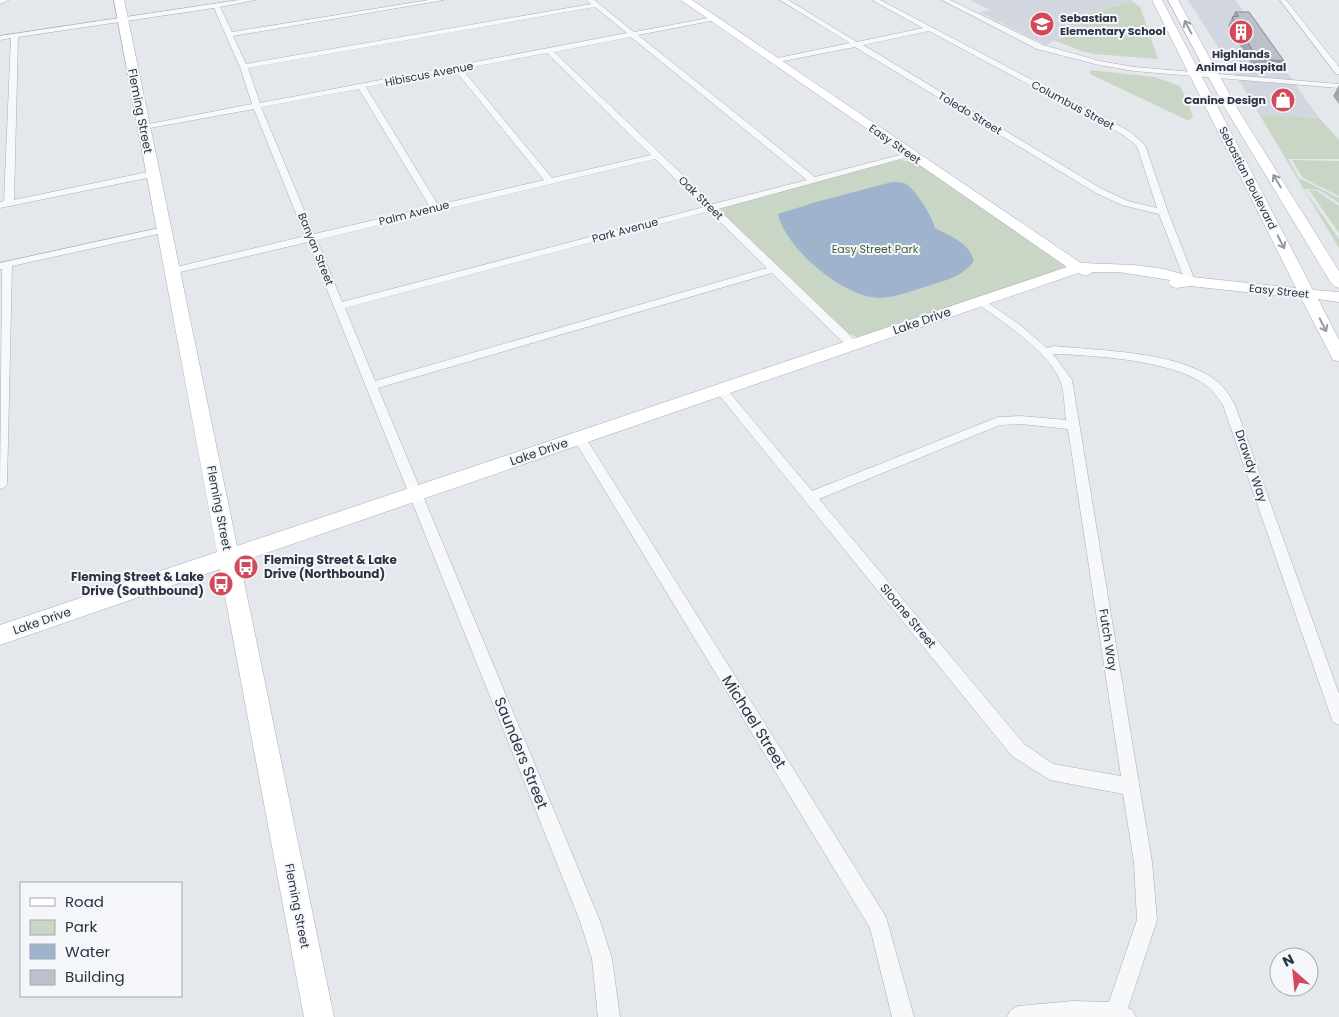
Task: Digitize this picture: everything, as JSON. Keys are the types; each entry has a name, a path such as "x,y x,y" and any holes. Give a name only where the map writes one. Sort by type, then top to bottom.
{"street":[{"path":"0,2 6,0"},
{"path":"0,38 121,10 216,6 252,0"},
{"path":"230,34 441,0"},
{"name":"Easy Street","path":"686,0 1078,268 1094,275 1174,283 1190,281 1339,297"},
{"name":"Toledo Street","path":"783,0 1099,191 1125,203 1163,212"},
{"name":"Columbus Street","path":"876,0 1126,133 1141,145 1163,212 1190,281"},
{"path":"945,0 1040,47 1099,63 1134,69 1339,86"},
{"name":"Sebastian Boulevard","path":"1157,0 1339,356"},
{"name":"Sebastian Boulevard","path":"1173,0 1231,108 1339,283"},
{"path":"1283,0 1339,72"},
{"path":"244,67 592,3 813,180"},
{"name":"Banyan Street","path":"216,6 244,67 371,386 416,493"},
{"name":"Fleming Street","path":"121,10 319,1017"},
{"name":"Hibiscus Avenue","path":"144,127 714,19"},
{"path":"776,61 929,29"},
{"path":"15,36 4,204 152,174"},
{"path":"1321,48 1335,49"},
{"name":"Oak Street","path":"549,51 853,345"},
{"path":"457,68 550,181"},
{"path":"361,86 435,208"},
{"name":"Park Avenue","path":"339,306 911,155"},
{"name":"Palm Avenue","path":"172,270 656,156"},
{"path":"0,484 4,265 164,230"},
{"name":"Lake Drive","path":"0,635 1078,268"},
{"path":"371,386 773,269"},
{"name":"Futch Way","path":"981,301 1045,352 1060,367 1066,380 1143,862 1147,920 1120,1015"},
{"name":"Drawdy Way","path":"1045,352 1054,350 1166,362 1188,369 1215,385 1229,404 1339,717"},
{"name":"Sloane Street","path":"721,390 1018,750 1050,772 1131,787"},
{"path":"810,497 998,421 1021,420 1072,425"},
{"name":"Michael Street","path":"579,438 879,924 903,1017"},
{"name":"Saunders Street","path":"416,493 590,921 602,959 609,1017"},
{"path":"1018,1017 1076,1011 1120,1015"}],"shaded area":[{"name":"Sebastian Elementary School","path":"970,0 1132,0 1133,2 1073,16 1091,31 1057,39 1046,45 979,12 990,10"},
{"path":"1188,0 1235,0 1293,81 1236,76"},
{"path":"1238,79 1295,84 1319,118 1259,114"}],"green space":[{"path":"1133,2 1140,7 1158,59 1094,54 1054,40 1091,31 1072,17"},
{"path":"1090,70 1155,77 1180,86 1193,116 1189,121 1090,74"},
{"path":"1259,114 1319,118 1339,140 1339,159 1288,159 1299,178 1339,198 1339,203 1319,190 1304,189 1339,239 1339,248"},
{"name":"Easy Street Park","path":"900,160 919,163 1063,262 1065,267 1059,271 866,337 857,337 845,332 721,214 721,209 725,205"},
{"path":"1292,160 1339,161 1339,196 1303,178"},
{"path":"1309,190 1317,191 1339,206 1339,233"}],"water":[{"path":"892,182 908,185 931,217 935,228 958,240 968,249 974,261 964,271 947,280 898,295 880,298 866,296 850,290 834,280 804,256 783,227 778,214 816,202"}],"building":[{"path":"1235,12 1249,12 1284,61 1258,59 1232,17 1239,16"}],"place":[{"name":"Sebastian Elementary School","path":"1042,24"},
{"name":"Highlands Animal Hospital","path":"1241,32"},
{"name":"Canine Design","path":"1283,100"},
{"name":"Fleming Street & Lake Drive (Northbound)","path":"246,567"},
{"name":"Fleming Street & Lake Drive (Southbound)","path":"221,584"}]}
